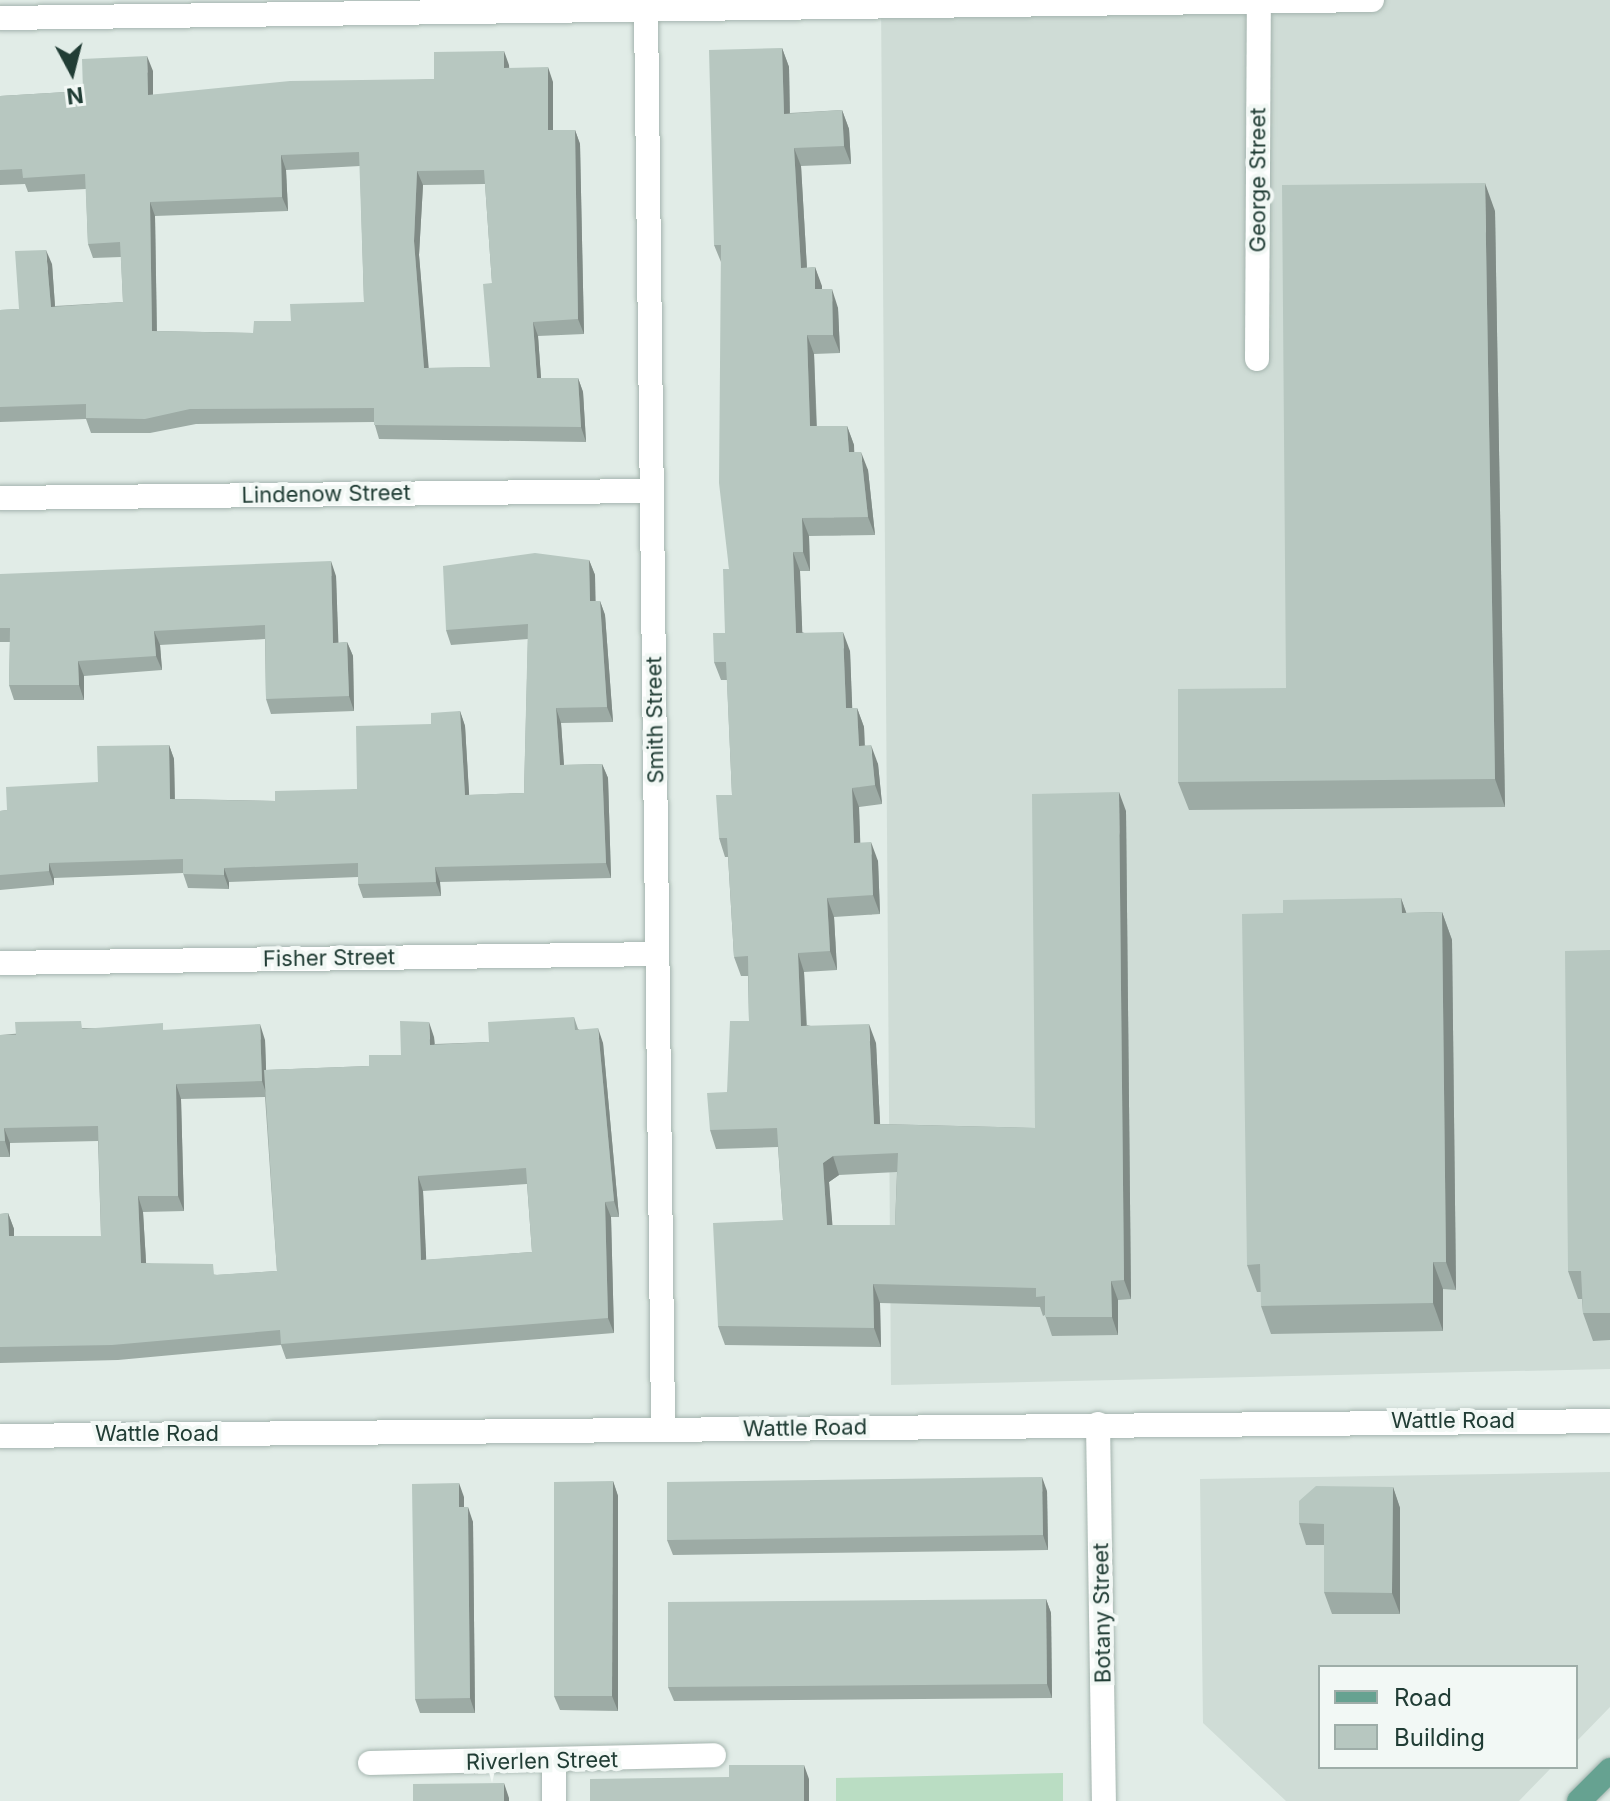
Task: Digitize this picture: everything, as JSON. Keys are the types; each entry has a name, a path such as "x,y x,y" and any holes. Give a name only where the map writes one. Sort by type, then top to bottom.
{"main road":[{"path":"1579,1801 1610,1770"}],"street":[{"path":"0,18 1372,0"},
{"name":"George Street","path":"1257,359 1259,1"},
{"name":"Smith Street","path":"646,10 663,1430"},
{"name":"Lindenow Street","path":"0,498 652,491"},
{"name":"Fisher Street","path":"0,963 657,954"},
{"name":"Wattle Road","path":"0,1436 1610,1421"},
{"name":"Botany Street","path":"1098,1424 1104,1801"},
{"name":"Riverlen Street","path":"370,1763 714,1755"},
{"path":"554,1760 554,1801"}],"shaded area":[{"path":"881,0 1610,0 1610,1369 891,1385"},
{"path":"1610,1472 1610,1707 1578,1740 1578,1665 1318,1665 1318,1769 1550,1769 1519,1801 1286,1801 1203,1723 1200,1479"}],"green space":[{"path":"1063,1773 1063,1801 836,1801 836,1778"}],"building":[{"path":"782,48 784,114 842,110 844,146 794,148 801,268 815,267 815,289 832,289 833,335 807,335 810,426 847,426 849,452 861,452 868,517 802,518 803,552 793,552 796,633 843,632 846,708 857,708 859,746 871,745 875,785 852,788 854,843 871,842 873,895 827,898 830,951 798,953 801,1026 869,1024 874,1124 1035,1128 1032,794 1119,792 1124,1280 1111,1281 1112,1317 1045,1317 1045,1296 1036,1297 1036,1288 873,1284 874,1328 718,1326 713,1223 783,1220 777,1128 710,1130 707,1093 727,1092 730,1021 749,1021 748,956 734,957 727,838 719,838 716,795 732,795 726,662 714,662 713,633 725,633 723,569 729,569 719,483 721,245 714,245 709,50","holes":["898,1153 895,1225 827,1225 823,1163 833,1156"]},
{"path":"504,51 504,68 548,67 548,130 575,130 578,319 533,322 537,378 578,378 581,427 374,425 374,408 190,409 145,419 86,418 86,404 0,407 0,310 19,309 15,251 46,250 51,307 123,302 120,242 88,244 85,174 23,178 22,169 0,170 0,96 83,91 82,59 147,56 148,95 290,81 434,79 434,52","holes":["359,152 364,302 290,304 291,321 254,321 253,333 152,331 150,202 282,197 281,155","484,170 492,283 483,284 490,367 424,368 414,241 417,171"]},
{"path":"1485,183 1495,779 1178,782 1178,689 1286,688 1282,185"},
{"path":"535,553 589,560 590,601 600,601 607,707 556,708 560,765 602,764 606,863 435,867 436,882 358,884 358,863 224,868 224,875 183,874 183,859 49,863 49,871 0,875 0,811 7,810 6,787 98,782 97,746 169,745 170,799 275,801 275,791 357,789 356,726 431,724 431,713 460,711 465,795 524,793 528,624 446,630 443,566"},
{"path":"331,561 333,643 347,642 349,696 266,699 265,625 154,631 156,656 78,661 79,685 9,685 10,628 0,628 0,574"},
{"path":"1401,898 1402,913 1442,912 1446,1262 1433,1262 1433,1303 1261,1306 1260,1264 1247,1265 1242,914 1283,913 1283,900"},
{"path":"1610,950 1610,1313 1583,1313 1581,1271 1568,1271 1565,951"},
{"path":"574,1017 575,1030 598,1028 614,1201 605,1202 608,1318 281,1344 280,1330 112,1345 0,1347 0,1214 8,1213 9,1236 101,1236 98,1126 4,1128 5,1141 0,1141 0,1035 16,1035 15,1022 81,1021 82,1029 163,1023 163,1030 260,1024 262,1081 176,1084 178,1196 138,1196 141,1263 213,1264 214,1275 277,1271 264,1070 369,1066 369,1055 401,1055 400,1021 429,1022 430,1045 489,1042 488,1022","holes":["526,1168 532,1252 421,1260 418,1176"]},
{"path":"1042,1477 1043,1535 667,1540 667,1482"},
{"path":"613,1481 612,1696 554,1696 554,1482"},
{"path":"459,1483 459,1507 468,1507 470,1698 415,1699 412,1484"},
{"path":"1316,1486 1393,1487 1392,1593 1324,1592 1324,1524 1299,1523 1299,1501"},
{"path":"1046,1599 1047,1684 668,1687 668,1602"},
{"path":"729,1765 804,1765 804,1801 590,1801 590,1779 729,1777"},
{"path":"504,1783 504,1801 413,1801 413,1784"}]}
